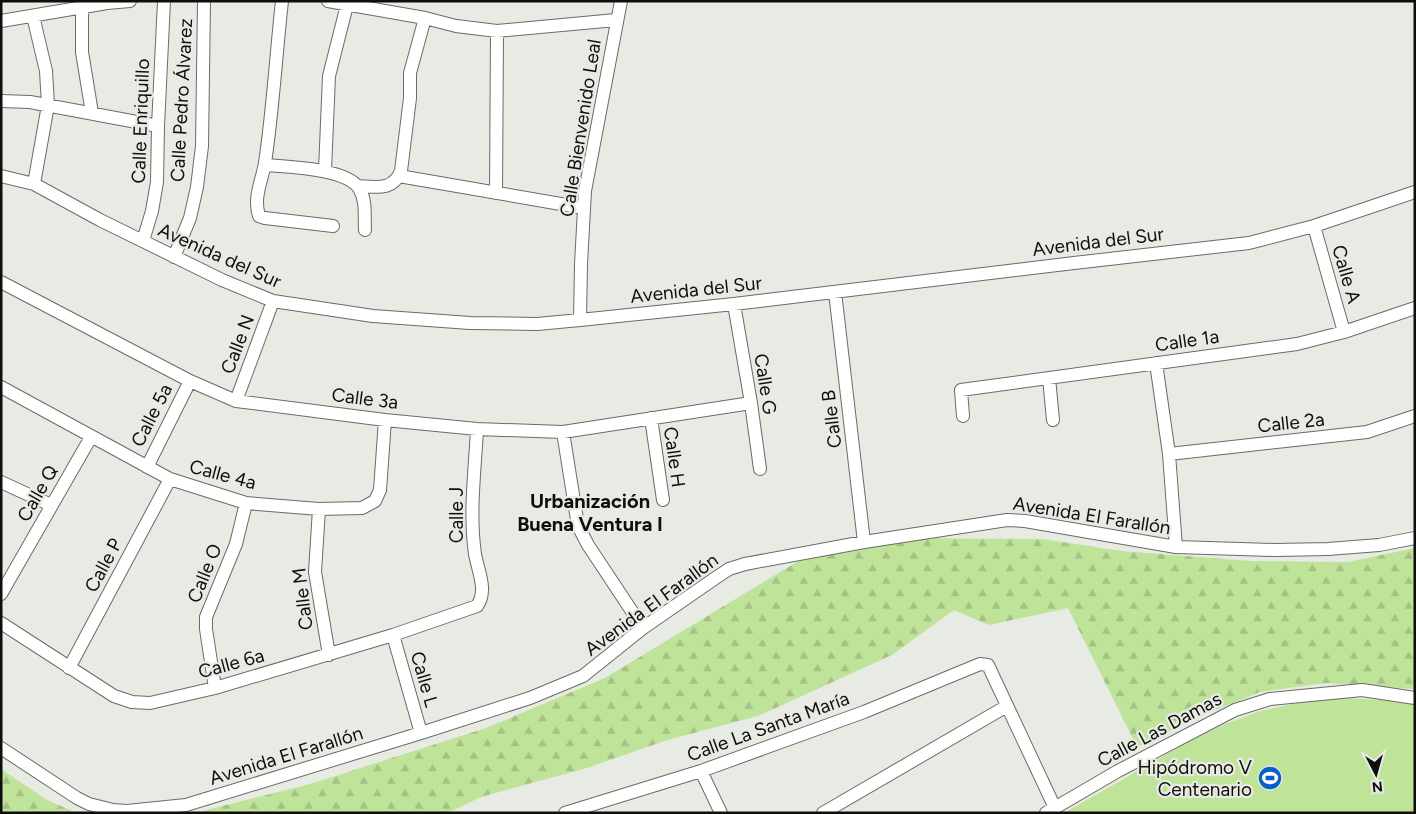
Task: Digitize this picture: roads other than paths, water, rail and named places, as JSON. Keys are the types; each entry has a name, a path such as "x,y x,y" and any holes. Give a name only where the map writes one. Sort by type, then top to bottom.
{"street":[{"path":"1,21 88,5 130,1"},
{"name":"Calle Enriquillo","path":"142,241 155,197 164,1"},
{"name":"Calle Pedro Álvarez","path":"174,257 190,218 202,146 204,1"},
{"path":"282,1 265,164 257,196 257,210 259,216 274,220 333,226"},
{"path":"328,1 425,18 456,26 497,30 616,20"},
{"name":"Calle Bienvenido Leal","path":"580,320 580,264 585,191 621,1"},
{"path":"88,5 82,52 92,113"},
{"path":"325,170 330,76 347,5"},
{"path":"34,16 46,71 48,105 34,184"},
{"path":"265,164 325,170 358,186 389,186 397,181 401,171 410,98 410,73 425,18"},
{"path":"496,193 497,30"},
{"path":"1,101 30,102 158,126"},
{"name":"Avenida del Sur","path":"1,176 34,184 174,257 222,280 273,301 373,316 470,323 537,324 734,304 1074,262 1249,243 1314,226 1415,192"},
{"path":"399,176 584,208"},
{"path":"358,186 365,213 365,230"},
{"name":"Calle A","path":"1314,226 1344,332"},
{"name":"Calle 3a","path":"1,282 190,381 236,401 385,420 477,429 563,432 751,403"},
{"name":"Calle B","path":"835,292 864,542"},
{"name":"Calle N","path":"236,401 273,301"},
{"name":"Calle G","path":"734,304 760,469"},
{"name":"Calle 1a","path":"963,416 961,390 1297,344 1344,332 1415,308"},
{"path":"1156,363 1169,454 1176,547"},
{"path":"1048,378 1053,420"},
{"name":"Calle 5a","path":"146,467 190,381"},
{"name":"Calle 4a","path":"1,387 170,479 246,502 319,509 362,508 375,501 380,490 385,420"},
{"name":"Calle 2a","path":"1169,454 1367,432 1415,416"},
{"name":"Calle H","path":"651,418 663,500"},
{"name":"Calle J","path":"477,429 473,533 482,600"},
{"path":"563,432 578,526 588,545 643,628"},
{"name":"Calle Q","path":"1,594 50,505 91,437"},
{"name":"Calle P","path":"70,668 170,479"},
{"path":"1,482 50,505"},
{"name":"Calle O","path":"215,688 206,629 206,617 236,544 246,502"},
{"name":"Calle M","path":"319,509 315,572 329,656"},
{"name":"Avenida El Farallón","path":"1,748 83,801 107,809 128,810 186,805 530,698 572,681 591,670 643,628 730,569 745,564 864,542 1007,520 1176,547 1320,549 1380,545 1415,538"},
{"name":"Calle 6a","path":"1,623 114,696 132,702 150,703 215,688 329,656 477,606 482,600"},
{"name":"Calle L","path":"393,635 421,733"},
{"name":"Calle La Santa María","path":"565,813 700,770 864,712 980,664 988,665 1007,706"},
{"name":"Calle Las Damas","path":"1051,810 1118,771 1235,710 1270,699 1362,690 1415,698"},
{"path":"823,813 1007,706 1051,810"},
{"path":"700,770 721,813"}],"place":[{"name":"Hipódromo V Centenario","path":"1270,778"}],"district":[{"name":"Urbanización Buena Ventura I","path":"590,512"}]}
